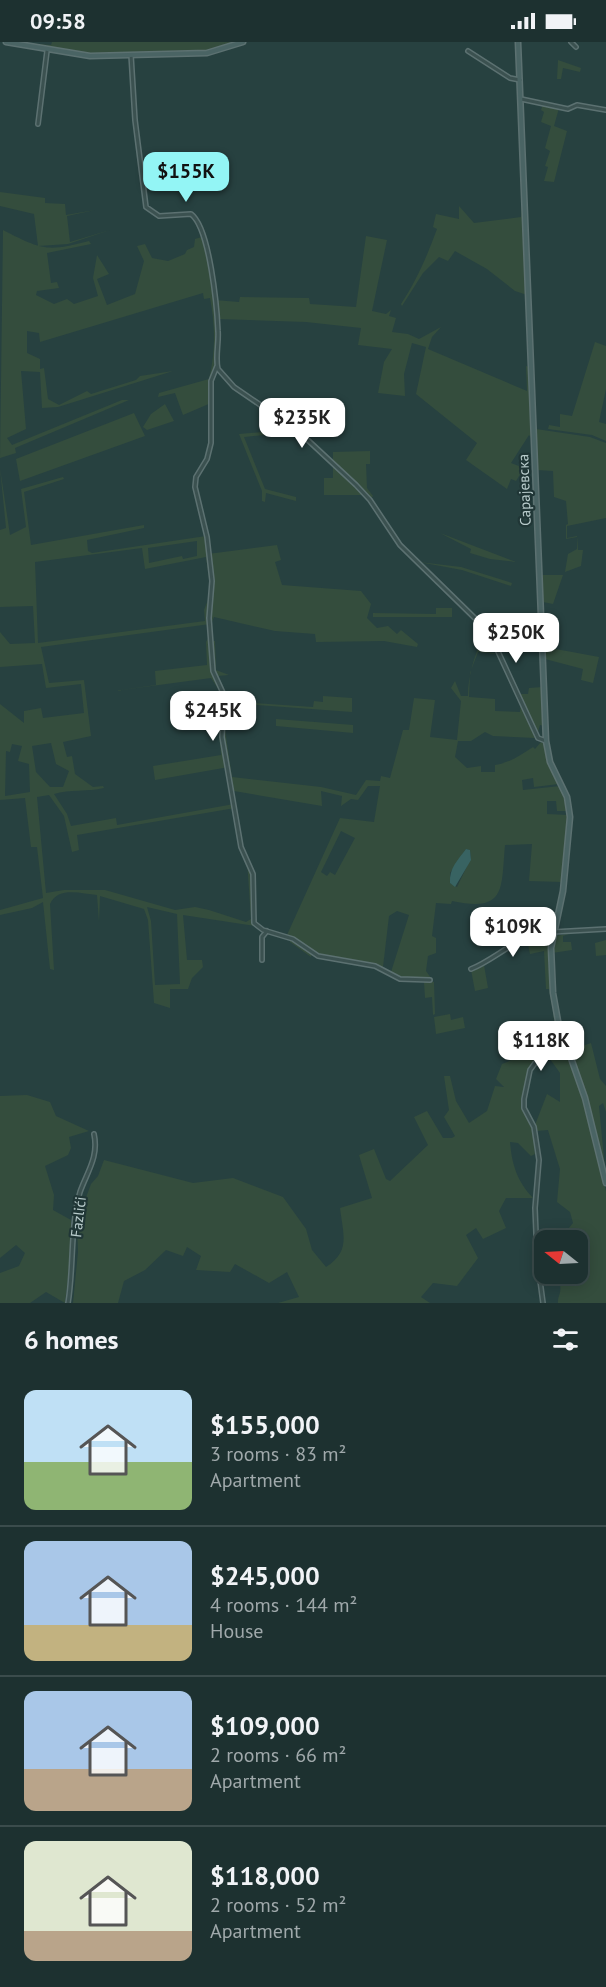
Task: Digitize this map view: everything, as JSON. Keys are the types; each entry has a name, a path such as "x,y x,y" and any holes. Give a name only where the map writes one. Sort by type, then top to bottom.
{"main road":[{"path":"6,42 47,51 90,56 207,53 243,42"},
{"name":"Сарајевска","path":"519,42 546,741 550,762 567,797 570,817 563,891 553,933 550,963 558,1021 585,1098 606,1184"}],"street":[{"path":"571,42 576,47"},
{"path":"38,124 47,51"},
{"path":"468,51 510,78 520,80"},
{"path":"131,54 140,164 148,209 162,216 189,214 198,222 210,263 218,329 217,366 211,381 211,443 207,459 196,477 195,487 206,528 212,574 213,593 209,625 214,675 224,695 222,737 241,847 253,874 254,920 260,929 288,937 318,956 375,966 400,979 430,980"},
{"path":"520,99 568,109 577,105 606,110"},
{"path":"217,366 234,387 287,422 356,485 370,500 382,522 400,545 493,639 538,738 546,741"},
{"path":"471,969 525,939 541,933 606,929"},
{"path":"262,960 262,937 267,931"},
{"path":"543,1303 537,1258 535,1208 539,1160 534,1127 524,1108 524,1100 530,1070 543,1052 558,1021"},
{"name":"Fazlići","path":"68,1303 75,1250 75,1213 96,1151 94,1134"}],"green space":[{"path":"12,42 51,45 52,42 240,42 208,51 88,55"},
{"path":"558,60 581,68 580,72 563,68 561,79 557,79"},
{"path":"543,104 559,108 554,126 567,131 554,182 544,181 548,167 545,166 550,151 545,148 551,126 541,122 544,112 541,110"},
{"path":"523,186 527,295 515,291 487,269 455,251 448,261 439,257 423,273 402,306 437,229 433,227 436,214 459,219 459,206 474,223 521,217"},
{"path":"0,192 45,198 45,203 65,204 66,215 95,210 67,216 70,242 110,230 68,244 38,246 34,214 0,206"},
{"path":"3,230 27,242 45,247 63,247 89,241 91,244 47,253 51,283 57,282 59,288 37,291 36,295 54,304 67,299 74,304 98,296 93,278 97,255 109,274 97,279 107,305 135,294 144,261 137,246 145,244 152,258 168,261 185,254 187,250 194,247 195,239 202,237 213,285 218,334 211,403 183,415 175,393 158,397 159,393 209,379 214,348 214,328 210,298 204,299 203,293 40,342 39,333 27,331 27,353 40,359 40,369 44,368 48,399 59,405 87,391 91,394 136,380 140,376 173,371 58,407 42,408 40,372 21,371 26,429 7,438 12,445 122,400 129,400 15,448 16,453 0,458"},
{"path":"366,236 387,240 372,311 386,314 391,310 389,316 396,318 392,332 408,334 419,339 441,327 432,337 428,349 527,391 526,366 529,367 532,439 529,435 511,463 524,468 516,481 511,479 507,489 466,460 477,443 416,394 426,347 412,343 404,374 405,396 378,393 384,362 392,349 358,345 361,328 306,322 218,319 215,300 239,302 240,297 309,298 310,304 356,307"},
{"path":"595,342 606,346 606,389 599,422 606,424 606,441 592,435 548,429 549,425 560,427 560,414 572,416"},
{"path":"165,404 174,421 147,430 143,427 151,414"},
{"path":"134,413 145,436 20,481 16,459"},
{"path":"295,429 297,432 244,437 265,489 296,497 296,501 266,493 265,502 262,501 262,491 239,434"},
{"path":"536,429 590,437 606,443 606,518 567,526 567,538 577,536 578,550 583,550 581,566 565,572 568,554 577,549 577,537 566,539 566,525 568,524 566,501 554,497 553,471 537,470"},
{"path":"370,451 370,464 366,464 367,488 373,496 369,501 364,495 324,495 324,478 333,478 333,452"},
{"path":"0,468 10,535 26,527 21,489 63,477 64,479 24,492 31,545 144,525 144,528 87,540 88,551 92,553 206,536 208,554 277,545 281,560 275,562 282,585 361,591 371,604 367,618 377,628 388,626 397,634 401,630 418,644 417,647 384,641 316,642 315,634 275,631 214,617 210,626 210,624 41,647 49,683 84,680 91,736 63,742 67,757 72,756 75,774 93,787 103,786 104,788 54,794 67,814 71,826 116,818 117,825 234,804 235,808 77,835 79,850 72,852 64,816 49,795 37,797 46,893 64,890 105,890 175,910 195,907 246,922 251,919 247,860 253,876 255,926 183,915 187,960 202,960 203,967 192,978 188,989 170,989 170,1008 154,1003 148,920 144,909 100,896 99,922 97,895 71,892 54,898 50,904 54,970 50,969 43,902 32,908 0,915 0,910 43,898 37,847 31,847 25,798 0,800 0,704 24,723 24,711 41,708 43,718 84,713 81,684 46,688 42,664 0,667 0,632 10,644 35,643 33,606 0,607 0,530 6,528","holes":["197,541 197,556 183,559 182,556 149,563 148,548","142,548 145,569 206,557 211,592 204,610 205,621 38,643 35,562","51,743 56,764 69,771 63,787 50,787 36,772 32,746","12,744 22,746 18,761 29,764 30,792 5,796 6,751 10,752","147,907 177,914 180,984 155,985 151,921"]},
{"path":"440,533 516,562 490,559 470,553 471,549"},
{"path":"419,562 461,567 512,583 511,586 462,570"},
{"path":"542,575 563,575 553,604 543,602"},
{"path":"436,608 452,608 452,617 373,617 373,613 436,614"},
{"path":"210,635 210,641 215,641 216,670 229,675 217,676 225,701 313,707 314,701 323,702 323,696 352,698 352,712 229,703 225,730 232,777 321,787 356,795 366,780 380,781 381,776 390,778 403,730 409,730 414,698 435,700 430,737 457,740 461,701 451,688 455,681 461,696 468,696 470,677 469,697 495,699 495,711 520,712 521,702 535,738 493,736 485,732 471,741 458,741 455,757 467,768 481,766 481,772 495,772 495,765 511,760 533,747 535,749 541,742 545,744 548,759 559,784 534,787 533,778 522,780 523,790 560,786 568,811 557,811 556,801 547,801 547,814 568,815 562,882 529,881 532,844 505,845 501,885 498,894 492,900 470,904 452,901 451,904 436,903 432,936 436,938 436,953 428,956 426,971 431,978 405,978 391,972 409,915 397,911 389,916 383,967 345,958 320,956 298,944 312,953 311,957 290,942 290,936 287,935 340,818 374,822 380,786 368,786 358,800 351,799 341,806 342,796 321,791 322,806 234,791 229,767 155,780 153,766 221,755 219,733 222,733 222,718 203,720 201,709 221,706 219,690 211,678 114,691 156,685 155,671 207,665 206,642","holes":["341,831 355,838 335,875 330,872 327,876 321,872","466,849 470,850 471,858 457,887 450,883 450,873"]},
{"path":"481,641 479,651 499,654 478,652 471,669"},
{"path":"545,647 599,657 593,683 581,680 583,669 545,659"},
{"path":"543,687 544,726 540,725 538,732 519,694 528,694 529,688"},
{"path":"276,719 353,725 353,733 276,726"},
{"path":"555,918 551,931 537,933 534,920"},
{"path":"549,934 551,935 548,960 556,1022 553,1027 554,1018 549,989 546,989 544,951 530,954 527,940"},
{"path":"569,934 563,936 563,942 571,942 572,950 552,953 554,936"},
{"path":"606,940 606,955 596,956 595,943"},
{"path":"484,965 488,988 475,991 471,970"},
{"path":"424,982 434,982 435,1014 433,1015 432,997 425,998"},
{"path":"450,1014 451,1020 463,1017 465,1028 436,1034 434,1017"},
{"path":"558,1027 584,1101 606,1191 606,1303 558,1303 561,1284 588,1284 588,1230 563,1230 568,1229 573,1223 570,1212 557,1202 560,1169 548,1130 536,1131 535,1125 547,1094 560,1102 560,1073 545,1052"},
{"path":"546,1040 528,1073 521,1100 525,1115 533,1127 535,1154 531,1156 518,1143 510,1142 516,1172 533,1198 506,1198 499,1211 506,1228 483,1239 476,1228 466,1235 478,1258 457,1286 433,1283 421,1297 430,1303 278,1303 299,1297 287,1272 269,1283 235,1264 230,1272 196,1270 201,1256 187,1247 183,1256 166,1250 145,1270 124,1281 118,1303 73,1303 78,1252 77,1222 91,1184 98,1176 104,1160 193,1183 233,1178 283,1197 306,1229 312,1250 326,1267 339,1255 344,1241 340,1208 372,1198 359,1155 374,1149 386,1179 390,1181 428,1145 414,1117 427,1111 443,1138 455,1136 444,1117 449,1110 444,1076 450,1076 456,1101 469,1123 487,1111 495,1086 504,1087 496,1079 502,1064 526,1054"},
{"path":"570,1040 573,1049 591,1043 600,1079 606,1086 606,1112 603,1103 599,1106 605,1169 587,1097 567,1042"},
{"path":"27,1095 50,1102 56,1116 89,1131 69,1137 71,1148 68,1155 45,1166 54,1195 53,1210 71,1220 72,1247 65,1303 46,1292 30,1303 0,1303 0,1273 19,1266 25,1253 16,1245 0,1258 0,1096"}],"water":[{"path":"466,849 470,850 471,860 455,887 450,883 451,873"}]}
